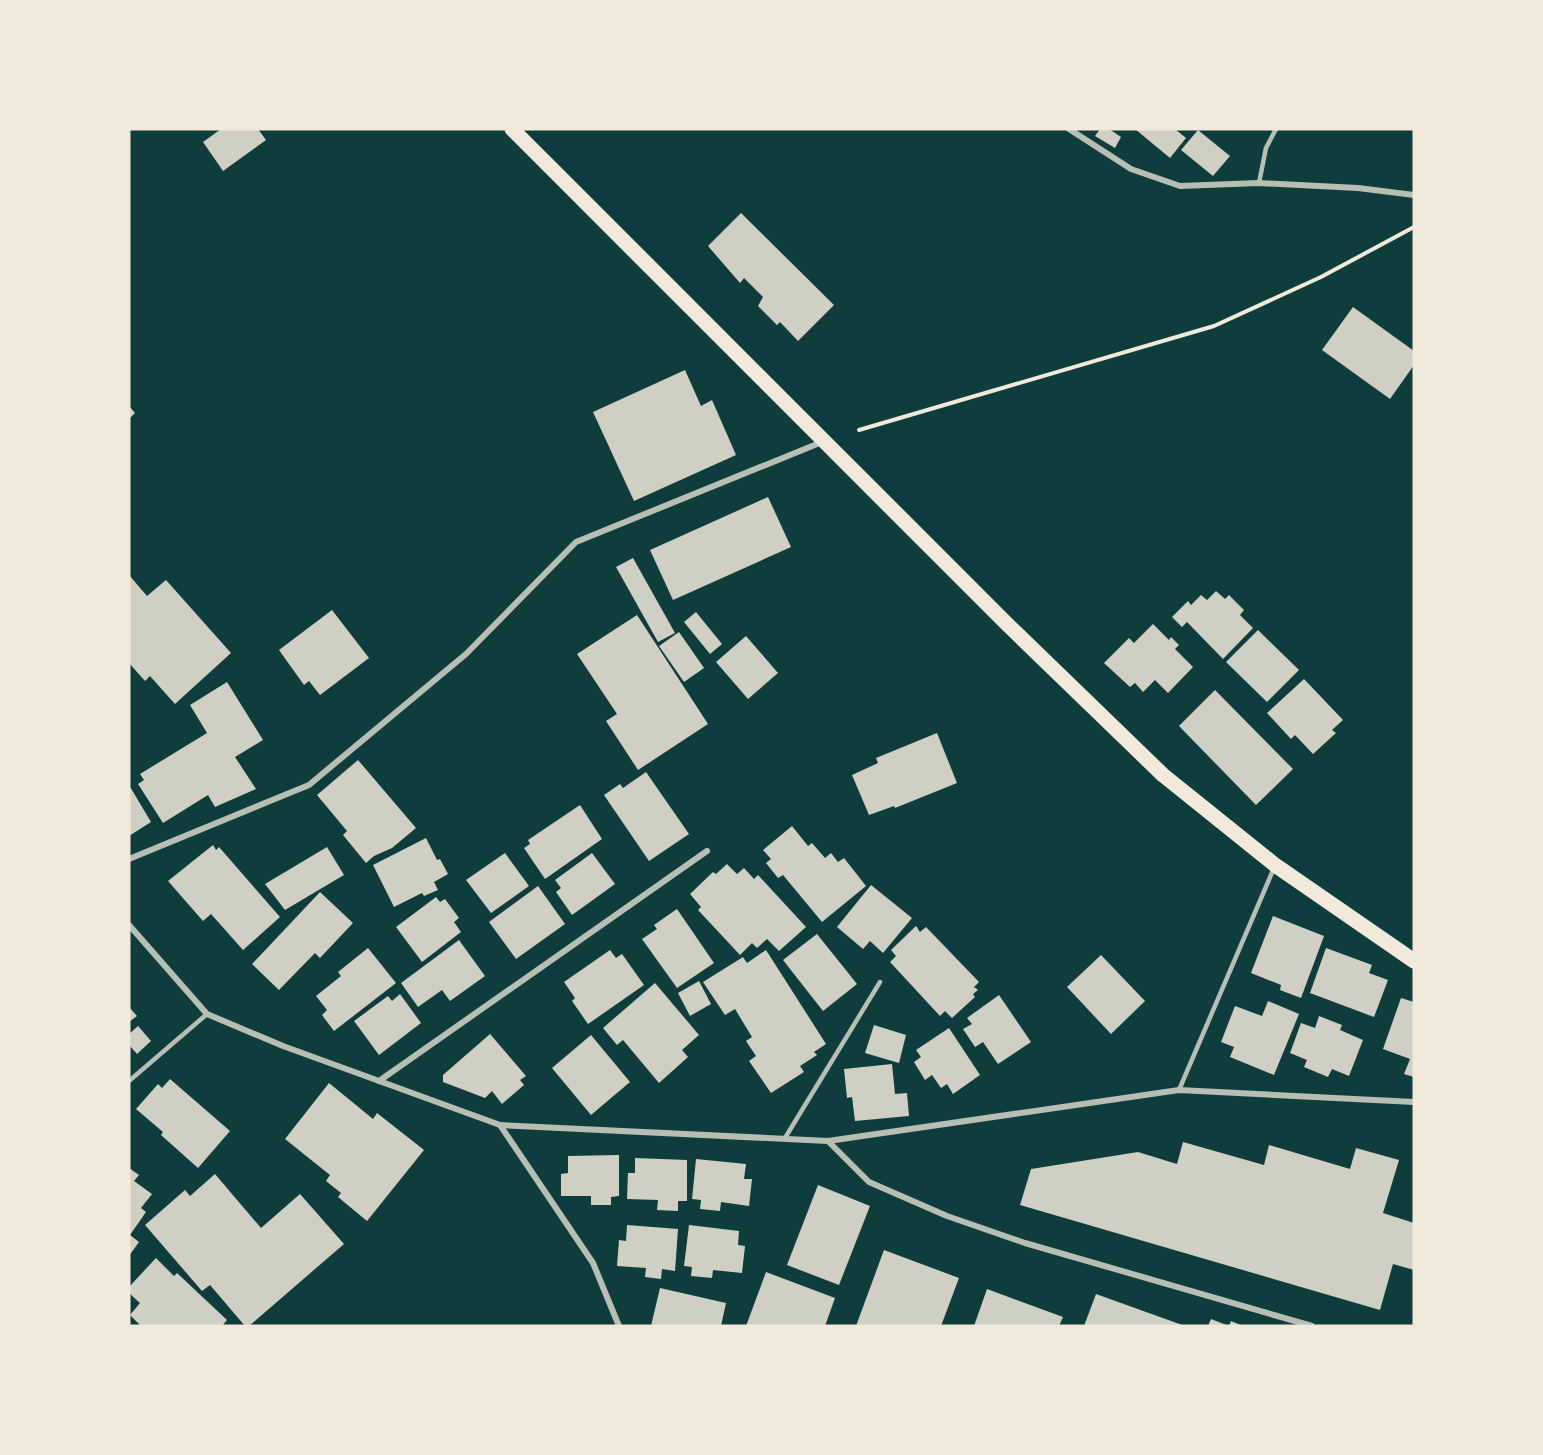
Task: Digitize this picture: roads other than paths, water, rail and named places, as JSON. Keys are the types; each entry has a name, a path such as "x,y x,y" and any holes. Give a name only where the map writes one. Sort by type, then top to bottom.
{"main road":[{"path":"512,129 1008,625 1163,775 1275,865 1414,961"}],"street":[{"path":"1069,129 1131,169 1180,186 1259,183 1358,188 1414,195"},
{"path":"129,859 309,784 466,654 576,542 823,441"},
{"path":"379,1081 707,851"},
{"path":"129,925 207,1014 283,1046 500,1125 828,1141 1179,1090 1414,1102"},
{"path":"500,1125 593,1263 619,1326"},
{"path":"828,1141 869,1182 947,1216 1026,1243 1291,1323 1312,1326"}],"lane":[{"path":"1259,183 1266,148 1276,129"},
{"path":"1179,1090 1275,865"},
{"path":"785,1138 880,982"},
{"path":"129,1081 207,1014"}]}
